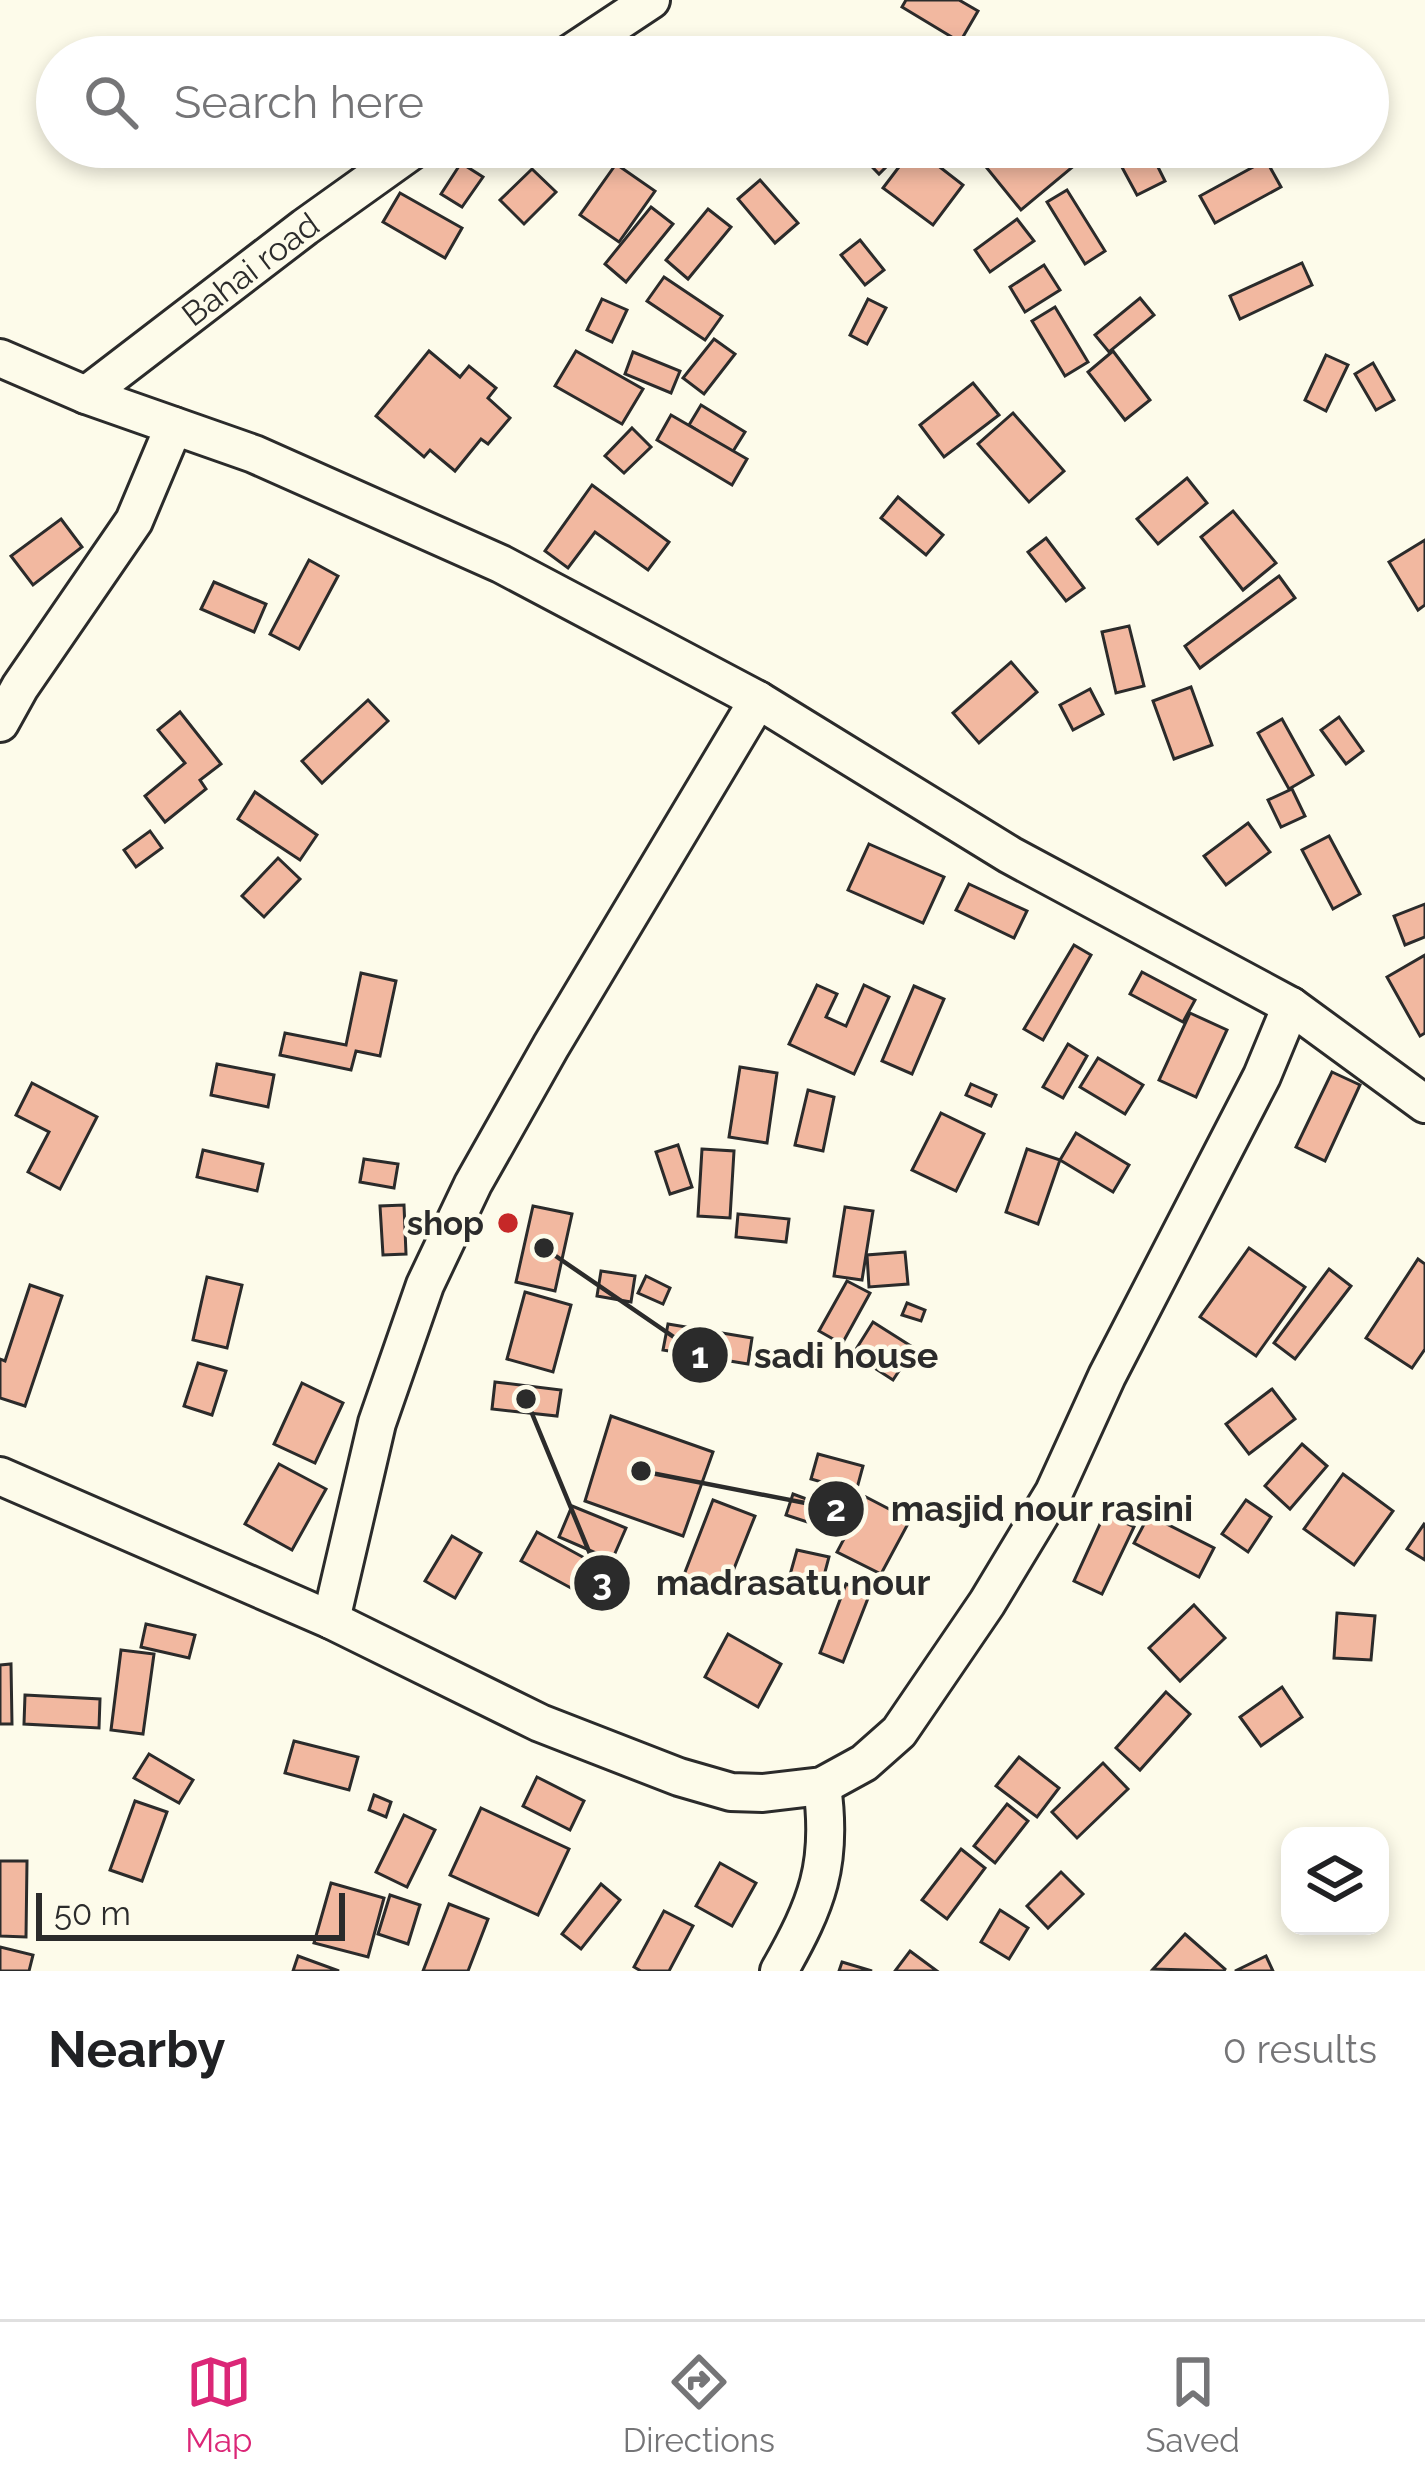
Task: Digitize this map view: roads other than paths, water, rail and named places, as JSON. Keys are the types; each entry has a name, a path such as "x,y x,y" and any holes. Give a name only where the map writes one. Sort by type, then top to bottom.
{"street":[{"path":"597,36 651,0"},
{"name":"Bahai road","path":"86,395 388,168"},
{"path":"0,358 86,395 254,454 501,564 758,700 1010,855 1291,1006 1425,1103"},
{"path":"0,723 134,521 174,426"},
{"path":"331,1620 376,1423 425,1285 473,1184 551,1046 758,700"},
{"path":"0,1476 331,1620 540,1723 679,1777 731,1792 822,1786 864,1763 899,1732 987,1603 1054,1492 1107,1376 1262,1076 1291,1006"},
{"path":"779,1971 811,1915 821,1883 826,1817 822,1786"}],"place":[{"name":"shop","path":"508,1223"},
{"name":"sadi house","path":"544,1248"},
{"name":"madrasatu nour","path":"526,1399"},
{"name":"masjid nour rasini","path":"641,1471"}]}
